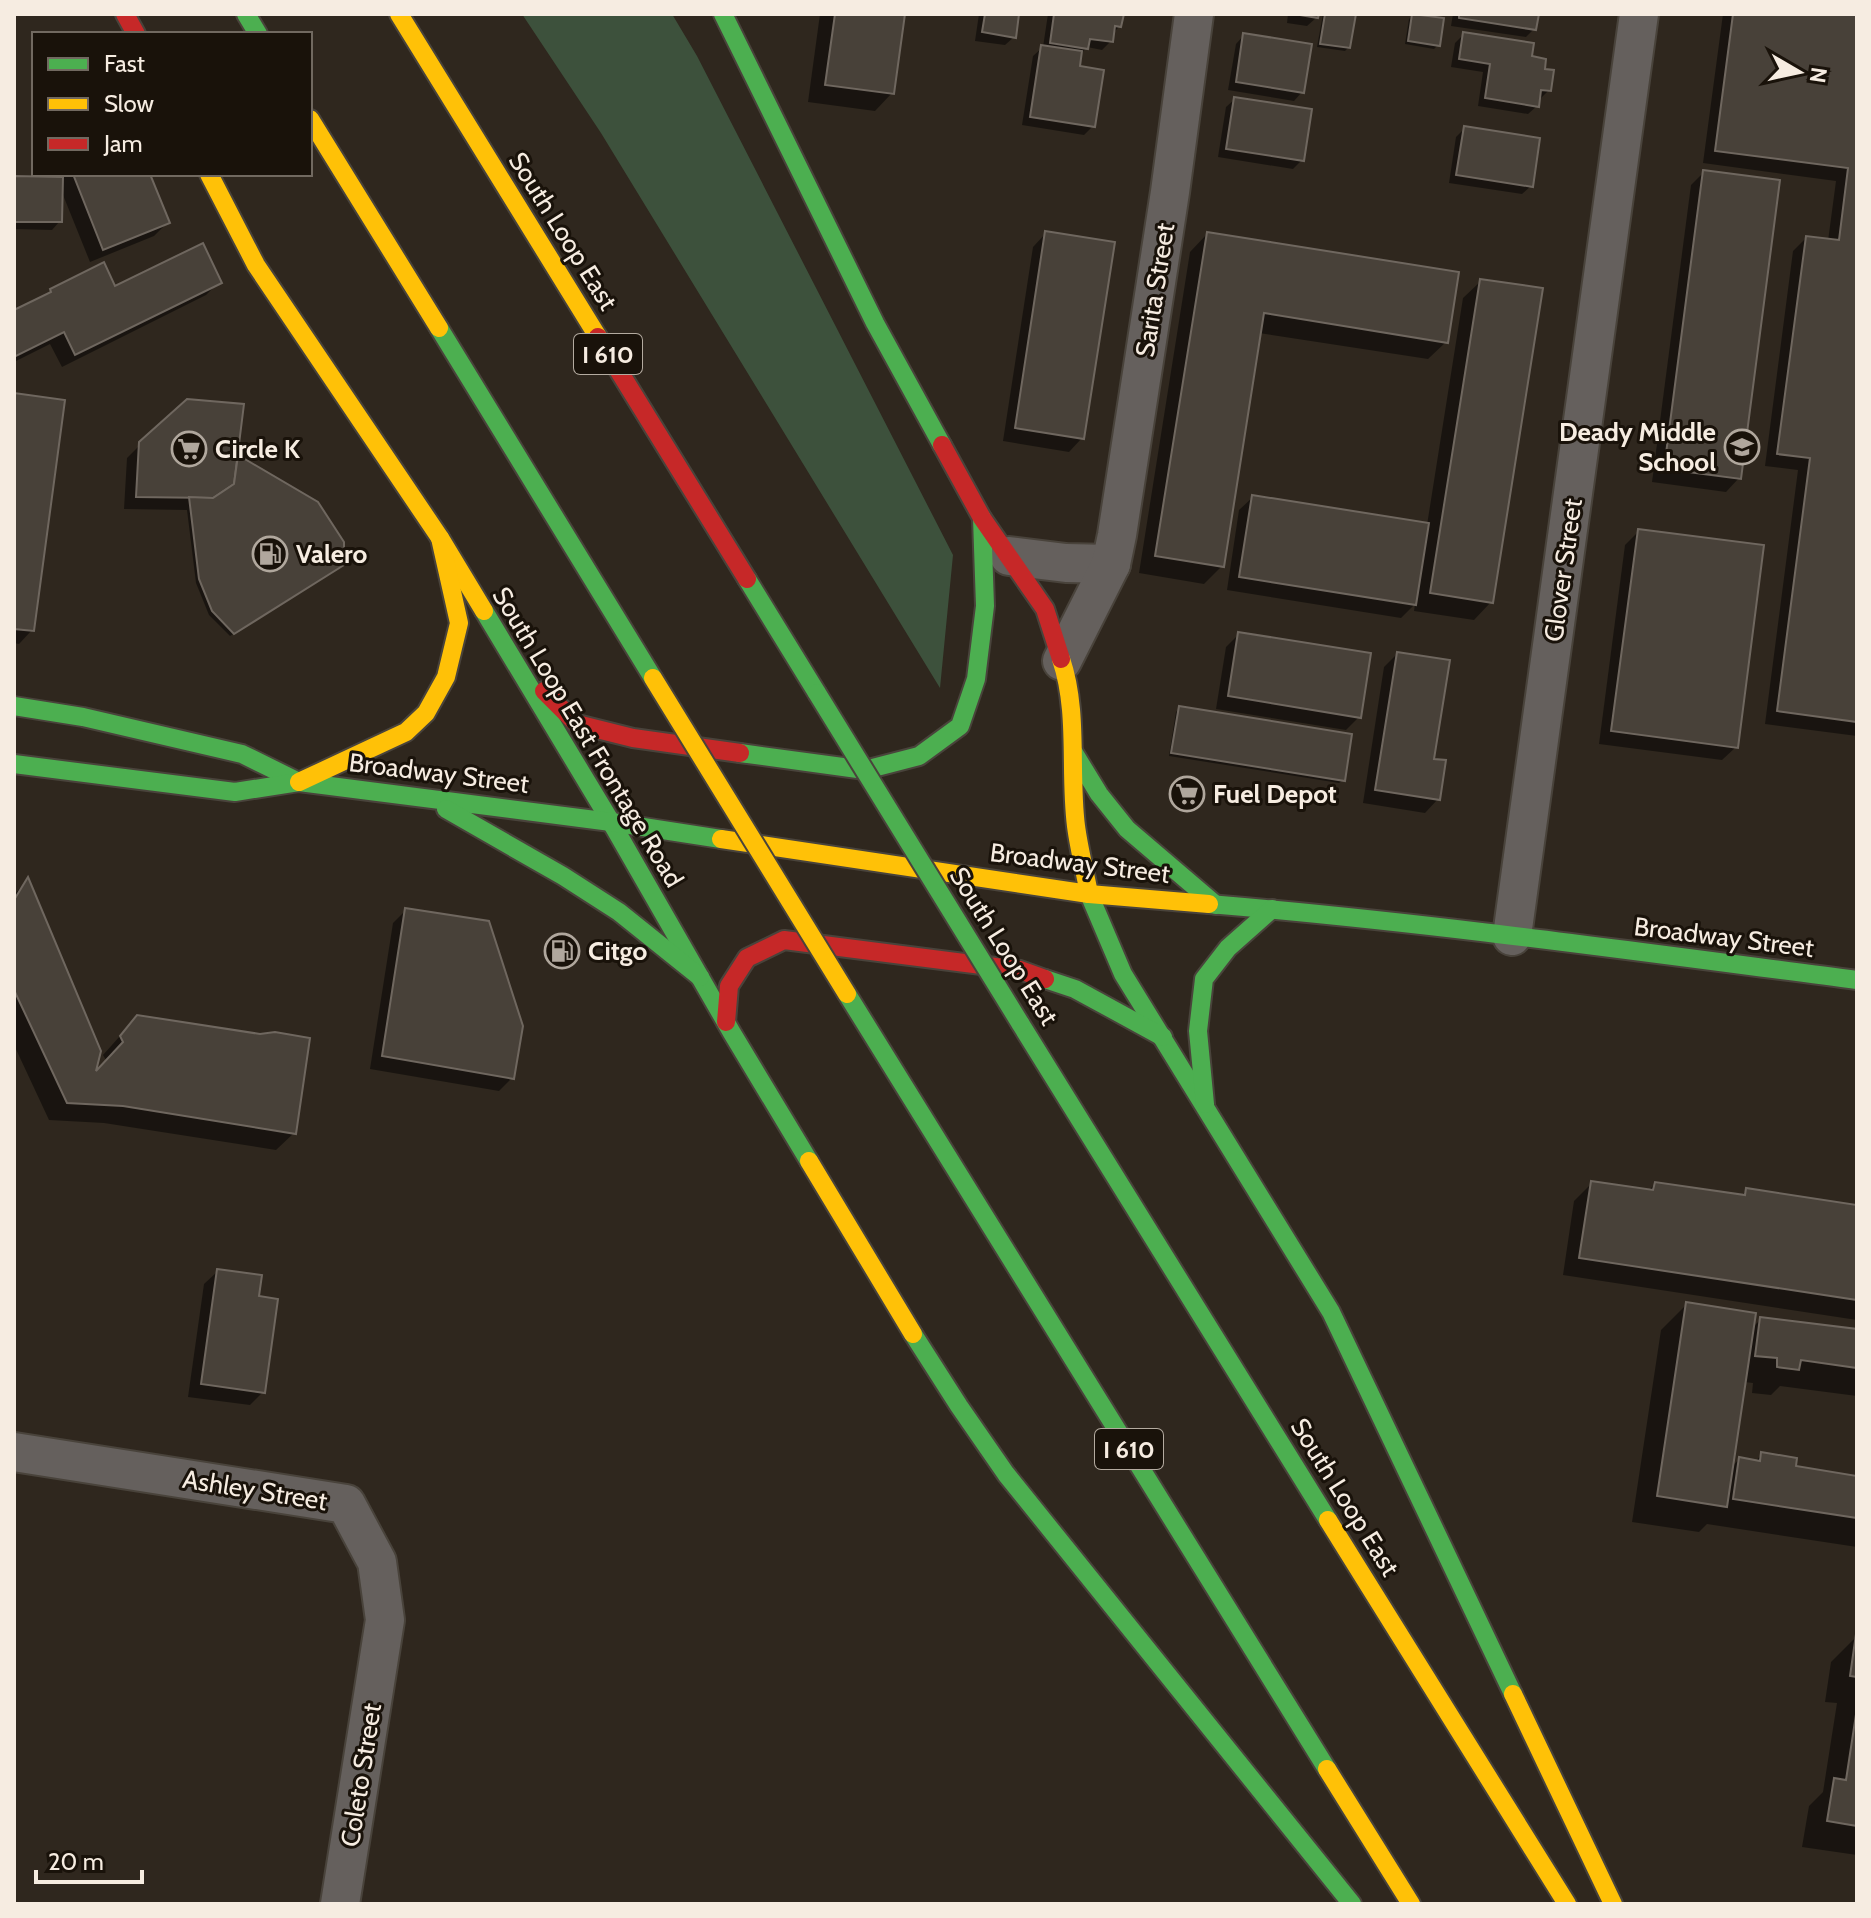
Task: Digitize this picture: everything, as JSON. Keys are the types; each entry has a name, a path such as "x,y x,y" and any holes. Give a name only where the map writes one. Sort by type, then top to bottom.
{"main road":[{"path":"125,14 135,32"},
{"path":"246,14 257,32"},
{"name":"South Loop East","path":"399,14 1567,1904"},
{"path":"723,14 875,323 982,518 1045,609 1067,676 1076,820 1089,894 1123,974 1331,1312 1613,1904"},
{"name":"I 610","path":"312,122 1411,1904"},
{"name":"South Loop East Frontage Road","path":"210,176 256,265 440,538 611,822 726,1022 959,1406 1006,1474 1352,1904"},
{"path":"512,658 577,724 633,738 865,770 919,756 960,726 976,679 985,606 982,518"},
{"path":"299,782 406,732 426,713 446,677 459,623 440,538"},
{"name":"Broadway Street","path":"14,706 83,717 242,754 299,782"},
{"path":"1074,753 1099,794 1127,829 1216,905"},
{"name":"Broadway Street","path":"14,764 235,792 299,782 611,822 1089,894 1272,909 1857,980"},
{"path":"426,798 563,876 619,912 700,977"},
{"path":"1205,1104 1198,1031 1204,979 1228,948 1272,909"},
{"path":"726,1022 729,986 747,958 784,940 1020,970 1075,989 1163,1037"}],"street":[{"name":"Sarita Street","path":"1062,661 1111,564 1117,535 1194,14"},
{"name":"Glover Street","path":"1512,936 1639,14"},
{"path":"1009,556 1066,563 1111,564"},
{"name":"Ashley Street","path":"14,1452 346,1504 377,1562 385,1620 381,1647"},
{"name":"Coleto Street","path":"340,1904 381,1647"}],"green space":[{"path":"522,14 672,14 697,56 953,555 940,688 601,133"}],"building":[{"path":"835,14 905,14 894,94 825,85"},
{"path":"985,14 1019,14 1016,38 982,32"},
{"path":"1054,14 1124,14 1121,27 1115,26 1113,42 1090,39 1088,49 1050,43"},
{"path":"1294,14 1319,14 1318,18"},
{"path":"1325,14 1356,14 1350,48 1320,44"},
{"path":"1412,14 1444,18 1440,46 1408,41"},
{"path":"1459,14 1539,14 1536,30 1459,18"},
{"path":"1733,14 1857,15 1857,722 1777,711 1810,458 1777,454 1806,236 1839,240 1848,168 1715,151"},
{"path":"1463,32 1534,43 1532,56 1546,59 1545,69 1554,70 1551,91 1541,90 1539,107 1485,98 1490,64 1459,59"},
{"path":"1243,33 1312,44 1304,93 1236,82"},
{"path":"1041,45 1082,51 1080,66 1104,70 1095,127 1030,117"},
{"path":"1234,97 1312,109 1304,161 1226,149"},
{"path":"1464,126 1540,138 1533,187 1456,175"},
{"path":"1703,170 1780,180 1741,479 1664,469"},
{"path":"14,176 63,177 62,222 14,222"},
{"path":"74,176 151,176 170,223 103,250"},
{"path":"1045,231 1115,242 1084,439 1015,428"},
{"path":"1207,232 1459,272 1448,343 1264,313 1224,567 1155,556"},
{"path":"203,243 222,283 75,355 64,332 14,357 14,310 104,262 115,286"},
{"path":"1480,279 1543,288 1493,603 1430,593"},
{"path":"14,393 65,400 34,631 14,629"},
{"name":"Circle K","path":"187,399 244,404 234,484 213,498 136,497 139,442"},
{"name":"Valero","path":"238,455 318,502 344,542 344,565 234,634 212,611 199,579 189,497 213,498 234,484"},
{"path":"1252,495 1429,523 1416,605 1239,577"},
{"path":"1638,529 1764,545 1738,748 1611,731"},
{"path":"1238,632 1371,653 1361,718 1228,696"},
{"path":"1397,652 1450,660 1434,759 1446,760 1440,800 1375,790"},
{"path":"1179,706 1352,734 1345,781 1171,753"},
{"path":"28,877 101,1051 96,1071 123,1042 120,1036 137,1015 260,1034 275,1032 310,1038 296,1134 123,1106 67,1103 14,990 14,900"},
{"path":"405,908 489,921 523,1026 514,1079 382,1056"},
{"path":"1591,1181 1653,1190 1655,1182 1745,1195 1746,1188 1857,1205 1857,1300 1579,1258"},
{"path":"217,1269 262,1275 259,1296 278,1299 265,1393 201,1384"},
{"path":"1686,1302 1756,1313 1727,1507 1657,1496"},
{"path":"1760,1317 1857,1329 1857,1368 1801,1360 1799,1370 1777,1367 1777,1358 1755,1356"},
{"path":"1761,1452 1797,1458 1796,1466 1857,1476 1857,1518 1733,1499 1739,1457 1760,1461"},
{"path":"1857,1634 1857,1677 1850,1676"},
{"path":"1857,1708 1857,1826 1827,1821 1834,1778 1846,1780"}],"traffic: fast":[{"path":"246,14 257,32"},
{"path":"723,14 875,323 942,445"},
{"path":"439,328 653,678"},
{"path":"740,753 865,770 919,756 960,726 976,679 985,606 982,518"},
{"path":"747,579 817,693"},
{"path":"484,611 809,1161"},
{"path":"817,693 1020,1023"},
{"path":"14,706 83,717 242,754 299,782"},
{"path":"1074,753 1099,794 1127,829 1216,905"},
{"path":"14,764 235,792 299,782 721,839"},
{"path":"446,809 619,912 700,977"},
{"path":"1089,894 1123,974 1331,1312 1513,1694"},
{"path":"1209,904 1452,929 1857,980"},
{"path":"1205,1104 1198,1031 1204,979 1228,948 1272,909"},
{"path":"1045,979 1075,989 1163,1037"},
{"path":"847,994 1327,1769"},
{"path":"1020,1023 1328,1520"},
{"path":"913,1334 1006,1474 1352,1904"}],"traffic: slow":[{"path":"399,14 598,337"},
{"path":"312,122 439,328"},
{"path":"210,176 256,265 440,538 484,611"},
{"path":"299,782 406,732 426,713 446,677 459,623 440,538"},
{"path":"1061,659 1067,679 1072,721 1076,826 1089,894"},
{"path":"653,678 847,994"},
{"path":"721,839 1089,894 1209,904"},
{"path":"809,1161 913,1334"},
{"path":"1328,1520 1567,1904"},
{"path":"1513,1694 1613,1904"},
{"path":"1327,1769 1411,1904"}],"traffic: jam":[{"path":"125,14 135,32"},
{"path":"598,337 747,579"},
{"path":"942,445 982,518 1045,609 1061,659"},
{"path":"544,691 577,724 633,738 740,753"},
{"path":"726,1022 729,986 747,958 784,940 1020,970 1045,979"}],"place":[{"name":"Deady Middle School","path":"1742,447"},
{"name":"Circle K","path":"189,449"},
{"name":"Valero","path":"270,554"},
{"name":"Fuel Depot","path":"1187,794"},
{"name":"Citgo","path":"562,951"}]}
